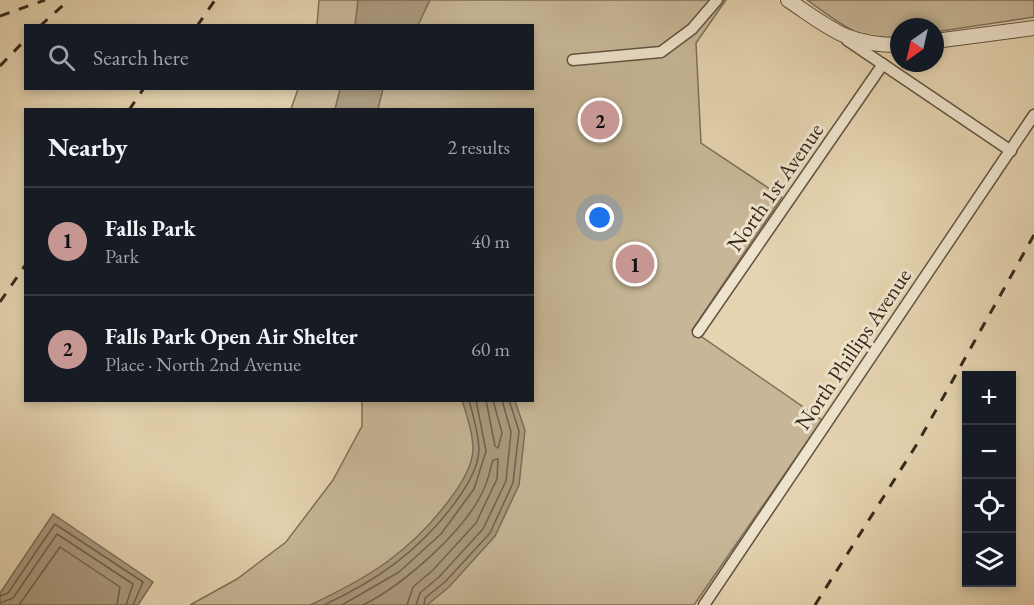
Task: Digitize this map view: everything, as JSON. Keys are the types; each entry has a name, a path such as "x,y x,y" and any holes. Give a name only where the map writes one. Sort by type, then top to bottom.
{"street":[{"path":"573,60 661,52 692,29 717,0"},
{"path":"788,0 1011,151"},
{"path":"944,40 1034,28"},
{"path":"844,38 874,45 890,45"},
{"name":"North 1st Avenue","path":"698,332 884,64"},
{"name":"North Phillips Avenue","path":"704,605 1034,115"}],"shaded area":[{"path":"319,0 726,0 696,43 701,143 782,197 692,330 822,420 694,605 190,605 237,579 286,542 333,480 362,426 362,402 534,402 534,108 291,108 298,90 534,90 534,24 317,24"},
{"path":"807,0 1034,0 1034,17 944,31 944,18 890,18 890,38 872,37 839,23"}],"water":[{"path":"358,0 430,0 418,24 355,24"},
{"path":"340,90 383,90 378,108 335,108"},
{"path":"462,402 515,402 525,430 519,485 495,536 449,587 427,605 310,605 370,574 404,549 435,518 468,470 473,450 468,419"},
{"path":"53,514 153,582 138,605 0,605 0,593"}],"railway":[{"path":"0,16 45,0"},
{"path":"42,24 69,0"},
{"path":"198,24 215,0"},
{"path":"0,66 24,41"},
{"path":"130,108 143,90"},
{"path":"815,605 917,444 1034,235"},
{"path":"0,302 24,267"}],"place":[{"name":"Falls Park Open Air Shelter","path":"600,120"},
{"name":"Falls Park","path":"635,264"}]}
